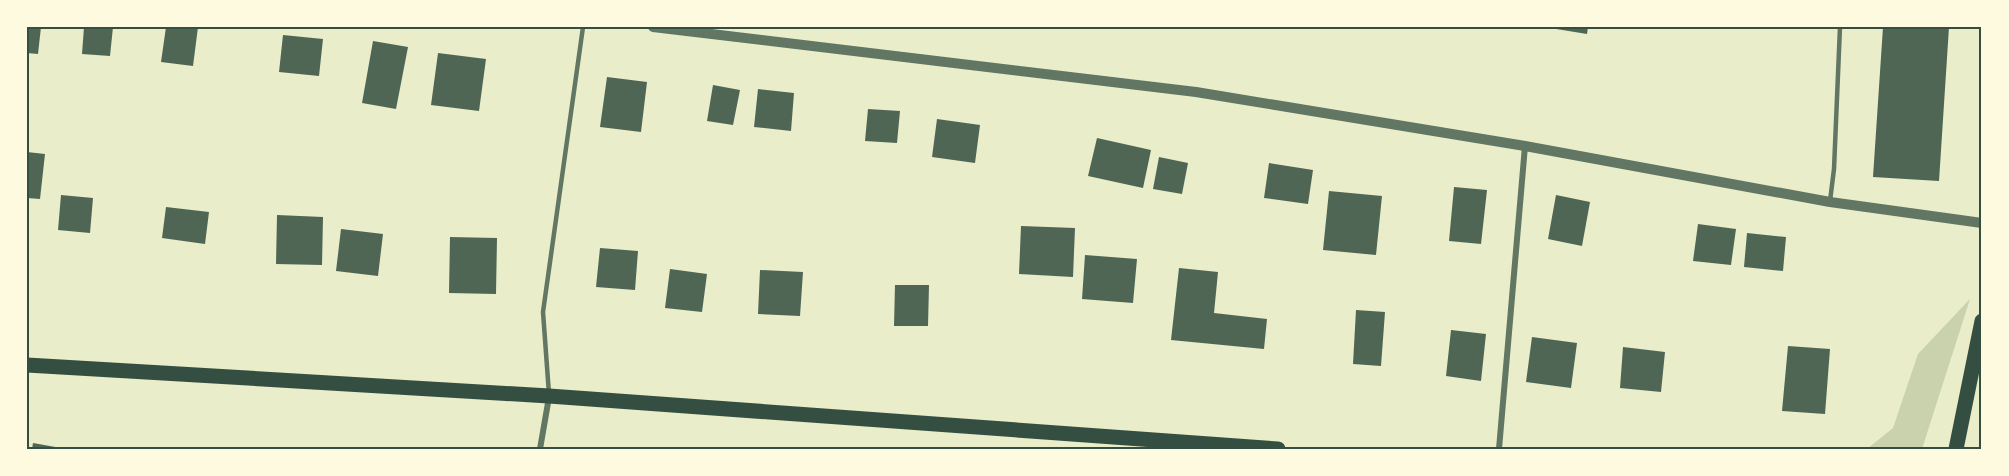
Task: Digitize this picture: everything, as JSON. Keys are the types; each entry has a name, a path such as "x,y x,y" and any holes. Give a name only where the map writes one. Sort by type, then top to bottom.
{"main road":[{"path":"1956,449 1982,321"},
{"path":"27,365 549,396 1278,449"}],"street":[{"path":"653,27 1196,92 1525,146 1830,202 1982,223"},
{"path":"1499,449 1525,146"},
{"path":"540,449 549,396"}],"lane":[{"path":"549,396 543,312 582,27"},
{"path":"1830,202 1834,169 1840,27"}],"green space":[{"path":"1970,299 1922,449 1867,449 1893,428 1918,354"}],"building":[{"path":"27,27 41,27 38,54 27,53"},
{"path":"84,27 113,27 110,56 82,54"},
{"path":"166,27 198,27 193,66 161,62"},
{"path":"1544,27 1588,27 1587,34"},
{"path":"1883,27 1949,27 1939,181 1873,177"},
{"path":"283,35 323,39 319,76 279,72"},
{"path":"373,41 408,47 396,109 362,103"},
{"path":"438,53 486,59 479,111 431,105"},
{"path":"607,77 647,82 641,132 600,127"},
{"path":"713,85 740,90 733,125 707,121"},
{"path":"758,89 794,93 791,131 754,127"},
{"path":"868,109 900,111 897,143 865,141"},
{"path":"937,119 980,125 975,163 932,157"},
{"path":"1097,138 1151,150 1143,188 1088,176"},
{"path":"27,152 45,154 40,199 27,198"},
{"path":"1159,157 1188,163 1182,194 1153,189"},
{"path":"1269,163 1313,170 1308,204 1264,198"},
{"path":"1454,187 1487,190 1481,244 1449,241"},
{"path":"1329,191 1382,196 1376,255 1323,250"},
{"path":"61,195 93,198 90,233 58,230"},
{"path":"1556,195 1590,202 1582,246 1548,239"},
{"path":"166,207 209,212 205,244 162,238"},
{"path":"277,215 323,217 322,265 276,264"},
{"path":"1698,224 1736,229 1731,265 1693,261"},
{"path":"1021,226 1075,228 1073,277 1019,274"},
{"path":"341,229 383,234 378,276 336,271"},
{"path":"1747,233 1786,237 1783,271 1744,267"},
{"path":"450,237 497,238 496,294 449,293"},
{"path":"600,248 638,251 635,290 596,287"},
{"path":"1085,255 1137,259 1133,303 1082,299"},
{"path":"1179,268 1218,272 1214,313 1267,319 1264,349 1171,340"},
{"path":"670,269 707,274 702,312 665,308"},
{"path":"760,270 803,272 800,316 758,314"},
{"path":"895,285 929,285 928,326 894,326"},
{"path":"1356,310 1385,312 1381,366 1353,364"},
{"path":"1451,330 1486,334 1481,381 1446,376"},
{"path":"1532,337 1577,343 1571,388 1526,382"},
{"path":"1788,346 1830,349 1825,414 1782,411"},
{"path":"1623,347 1665,352 1661,392 1620,388"},
{"path":"33,443 61,448 32,449"}]}
